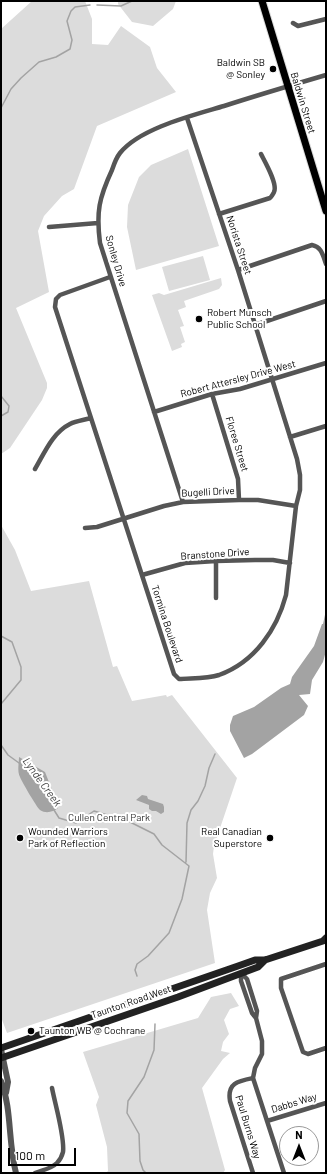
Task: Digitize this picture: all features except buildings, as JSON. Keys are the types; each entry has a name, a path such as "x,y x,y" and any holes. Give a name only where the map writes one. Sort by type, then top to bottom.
{"main road":[{"name":"Baldwin Street","path":"262,1 326,211"},
{"name":"Taunton Road West","path":"2,1053 255,960 266,960 325,941"},
{"name":"Taunton Road West","path":"2,1053 170,1000 258,967 266,960"}],"street":[{"path":"293,23 298,26 326,20"},
{"name":"Sonley Drive","path":"183,502 100,243 98,212 101,196 119,154 127,146 154,130 187,118 326,75"},
{"name":"Norista Street","path":"187,118 238,270 272,379"},
{"path":"219,214 270,198 274,193 275,187 261,154"},
{"path":"49,227 98,223"},
{"path":"238,270 312,245 317,246 321,251 326,264"},
{"name":"Tormina Boulevard","path":"110,277 60,295 56,299 55,307 174,674 179,679 218,675 231,670 243,662 254,652 271,632 283,608 290,563 296,506 300,490 300,475 297,459 272,379"},
{"path":"255,325 326,300"},
{"name":"Robert Attersley Drive West","path":"154,412 212,394 240,389 326,364"},
{"name":"Floree Street","path":"212,394 238,479 239,500"},
{"path":"35,469 58,433 70,424 91,418"},
{"path":"290,437 326,426"},
{"name":"Bugelli Drive","path":"85,528 97,527 164,506 183,502 258,500 296,506"},
{"name":"Branstone Drive","path":"142,575 185,563 273,560 290,563"},
{"path":"216,561 216,598"},
{"path":"326,964 281,979 280,988 303,1052 308,1054 326,1048"},
{"path":"241,973 247,979 257,1011 256,1018 262,1041 262,1054 255,1068 253,1078 284,1173"},
{"path":"2,1053 8,1082 6,1093 12,1156 16,1173"},
{"name":"Paul Burns Way","path":"253,1078 234,1084 230,1089 229,1094 253,1173"},
{"path":"1,1081 6,1093"},
{"path":"35,1173 53,1166 62,1157 63,1151 61,1132 52,1088"},
{"name":"Dabbs Way","path":"267,1121 326,1103"}],"green space":[{"path":"32,1 85,1 92,19 92,44 108,45 121,26 150,47 157,68 176,92 97,126 74,189 62,196 44,216 38,231 49,292 16,308 47,383 47,388 42,400 10,448 1,454 1,29"},
{"path":"118,1 176,1 173,9 153,26 132,22 118,4"},
{"path":"188,149 219,246 136,270 127,227 128,205 139,177 151,165"},
{"path":"203,256 210,280 169,291 162,267"},
{"path":"221,278 222,285 219,289 184,301 186,307 178,310 184,326 180,327 185,342 181,344 182,347 172,351 152,295 159,293 164,295"},
{"name":"Cullen Central Park","path":"1,525 15,550 31,591 89,581 113,667 117,666 132,701 166,695 167,697 172,695 237,778 214,846 213,854 217,878 210,893 207,910 215,963 7,1033 1,1017"},
{"path":"231,993 239,1006 230,1009 224,1020 229,1034 223,1042 221,1051 230,1053 223,1059 202,1088 225,1170 223,1173 106,1173 108,1171 107,1147 96,1105 99,1097 83,1052 198,1018 211,997"}],"water":[{"path":"326,610 326,651 323,662 312,680 310,694 299,695 308,706 304,715 252,754 244,758 230,731 233,716 254,707 281,688 290,684 292,677 314,646 323,624"},
{"path":"19,757 45,772 58,808 47,812 38,808 19,775"},
{"path":"142,795 147,796 148,799 163,804 164,812 161,814 156,811 152,811 149,809 149,805 136,800"}],"waterway":[{"name":"Lynde Creek","path":"97,5 121,6 132,1"},
{"name":"Lynde Creek","path":"1,108 11,89 39,62 56,57 70,49 72,40 67,21 71,11 75,7 90,5"},
{"name":"Lynde Creek","path":"1,396 9,406 8,412 1,416"},
{"name":"Lynde Creek","path":"1,636 12,642 21,667 21,680 1,704"},
{"name":"Lynde Creek","path":"1,745 8,755 19,763"},
{"path":"186,862 187,823 191,810 198,801 205,786 209,768 215,754"},
{"name":"Lynde Creek","path":"54,810 59,818 76,823 94,811 128,821 154,834 162,845 189,866 182,899 169,933 148,956 137,964 135,970 137,976"},
{"name":"Lynde Creek","path":"146,1173 143,1170 140,1161 139,1134 127,1113 128,1101 144,1077 154,1050 155,1024"}],"place":[{"name":"Baldwin SB @ Sonley","path":"273,69"},
{"name":"Robert Munsch Public School","path":"199,319"},
{"name":"Wounded Warriors Park of Reflection","path":"20,838"},
{"name":"Real Canadian Superstore","path":"270,838"},
{"name":"Taunton WB @ Cochrane","path":"31,1031"}]}
